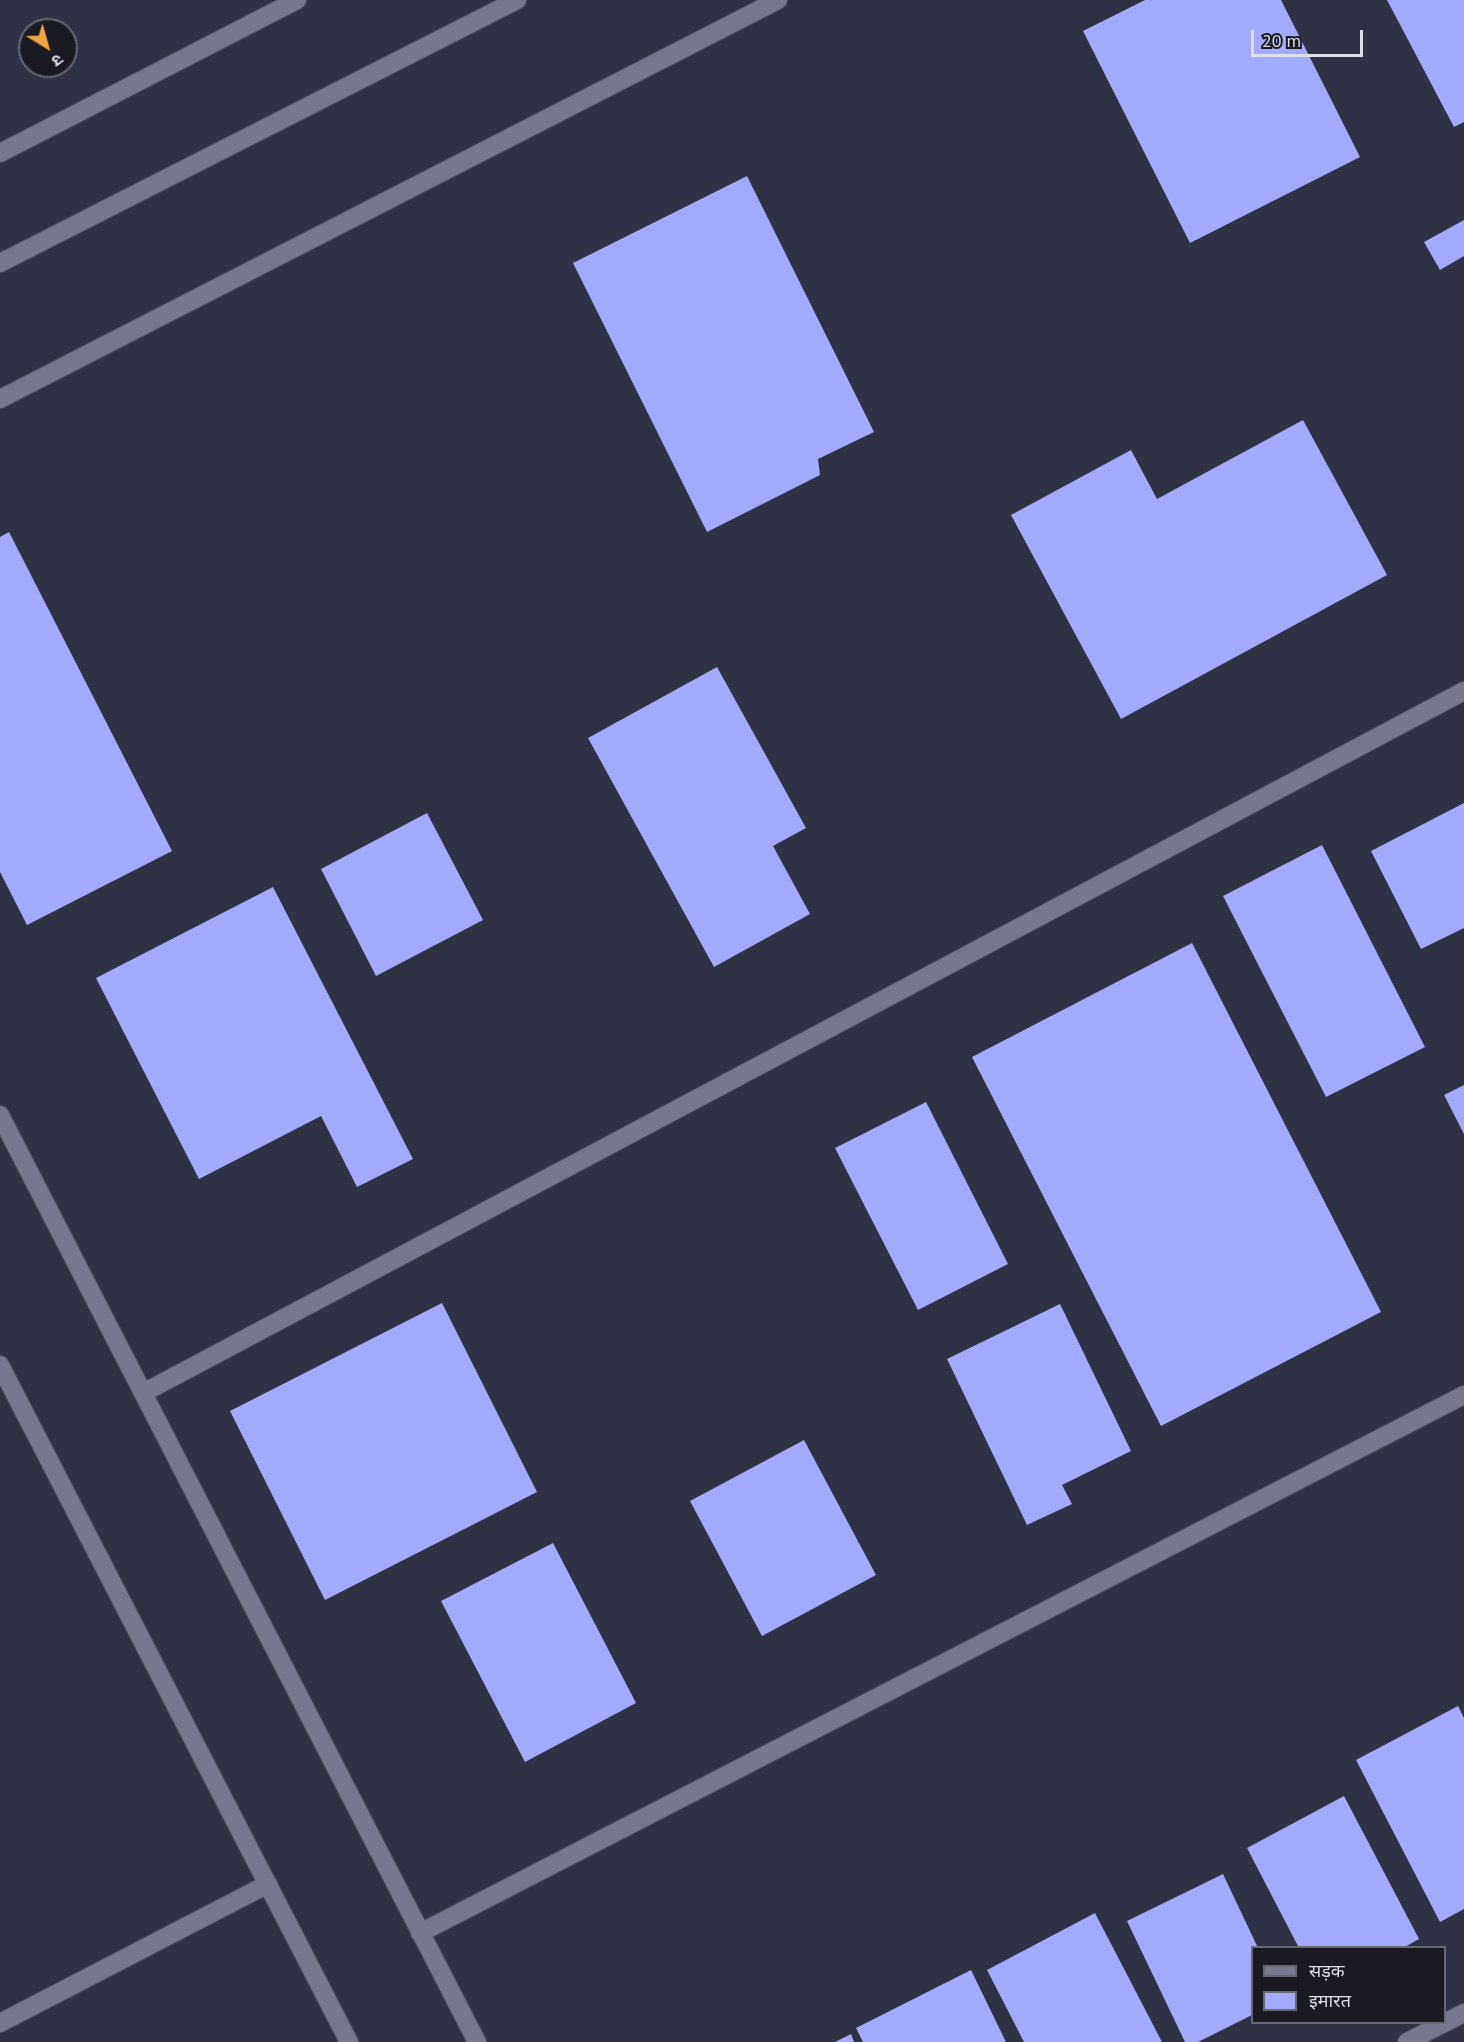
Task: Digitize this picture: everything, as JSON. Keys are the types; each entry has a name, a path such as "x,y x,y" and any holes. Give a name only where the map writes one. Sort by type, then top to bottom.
{"street":[{"path":"0,153 297,0"},
{"path":"0,263 517,0"},
{"path":"0,399 778,0"},
{"path":"143,1393 1464,691"},
{"path":"0,1115 477,2042"},
{"path":"0,1365 350,2042"},
{"path":"420,1933 1464,1395"},
{"path":"0,2023 268,1884"},
{"path":"1446,2022 1464,2013"},
{"path":"1407,2042 1442,2024"}],"building":[{"path":"1145,0 1281,0 1360,157 1190,243 1083,31"},
{"path":"1387,0 1464,0 1464,122 1454,127"},
{"path":"747,176 874,432 818,459 820,475 707,532 573,263"},
{"path":"1464,220 1464,256 1440,270 1424,242"},
{"path":"1303,420 1387,575 1121,719 1011,515 1131,450 1157,499"},
{"path":"9,532 172,851 27,925 0,872 0,537"},
{"path":"717,667 806,828 773,846 810,914 714,967 588,738"},
{"path":"1464,803 1464,928 1421,949 1371,851"},
{"path":"427,813 483,920 376,976 321,869"},
{"path":"1322,845 1425,1047 1326,1097 1223,896"},
{"path":"273,887 413,1159 357,1187 321,1116 199,1179 96,978"},
{"path":"1192,943 1381,1312 1161,1426 972,1057"},
{"path":"1464,1085 1464,1134 1444,1095"},
{"path":"926,1102 1008,1264 918,1310 835,1148"},
{"path":"442,1303 537,1492 325,1600 230,1411"},
{"path":"1060,1304 1131,1451 1062,1485 1072,1504 1027,1525 947,1359"},
{"path":"804,1440 876,1575 762,1636 690,1501"},
{"path":"553,1543 636,1703 525,1762 441,1601"},
{"path":"1458,1706 1464,1718 1464,1909 1440,1922 1356,1760"},
{"path":"1344,1796 1419,1939 1407,1946 1298,1946 1247,1848"},
{"path":"1223,1874 1257,1946 1251,1946 1251,2016 1198,2042 1185,2042 1127,1921"},
{"path":"1095,1913 1162,2042 1024,2042 987,1970"},
{"path":"971,1970 1006,2042 863,2042 856,2028"},
{"path":"851,2034 854,2042 835,2042"}]}
